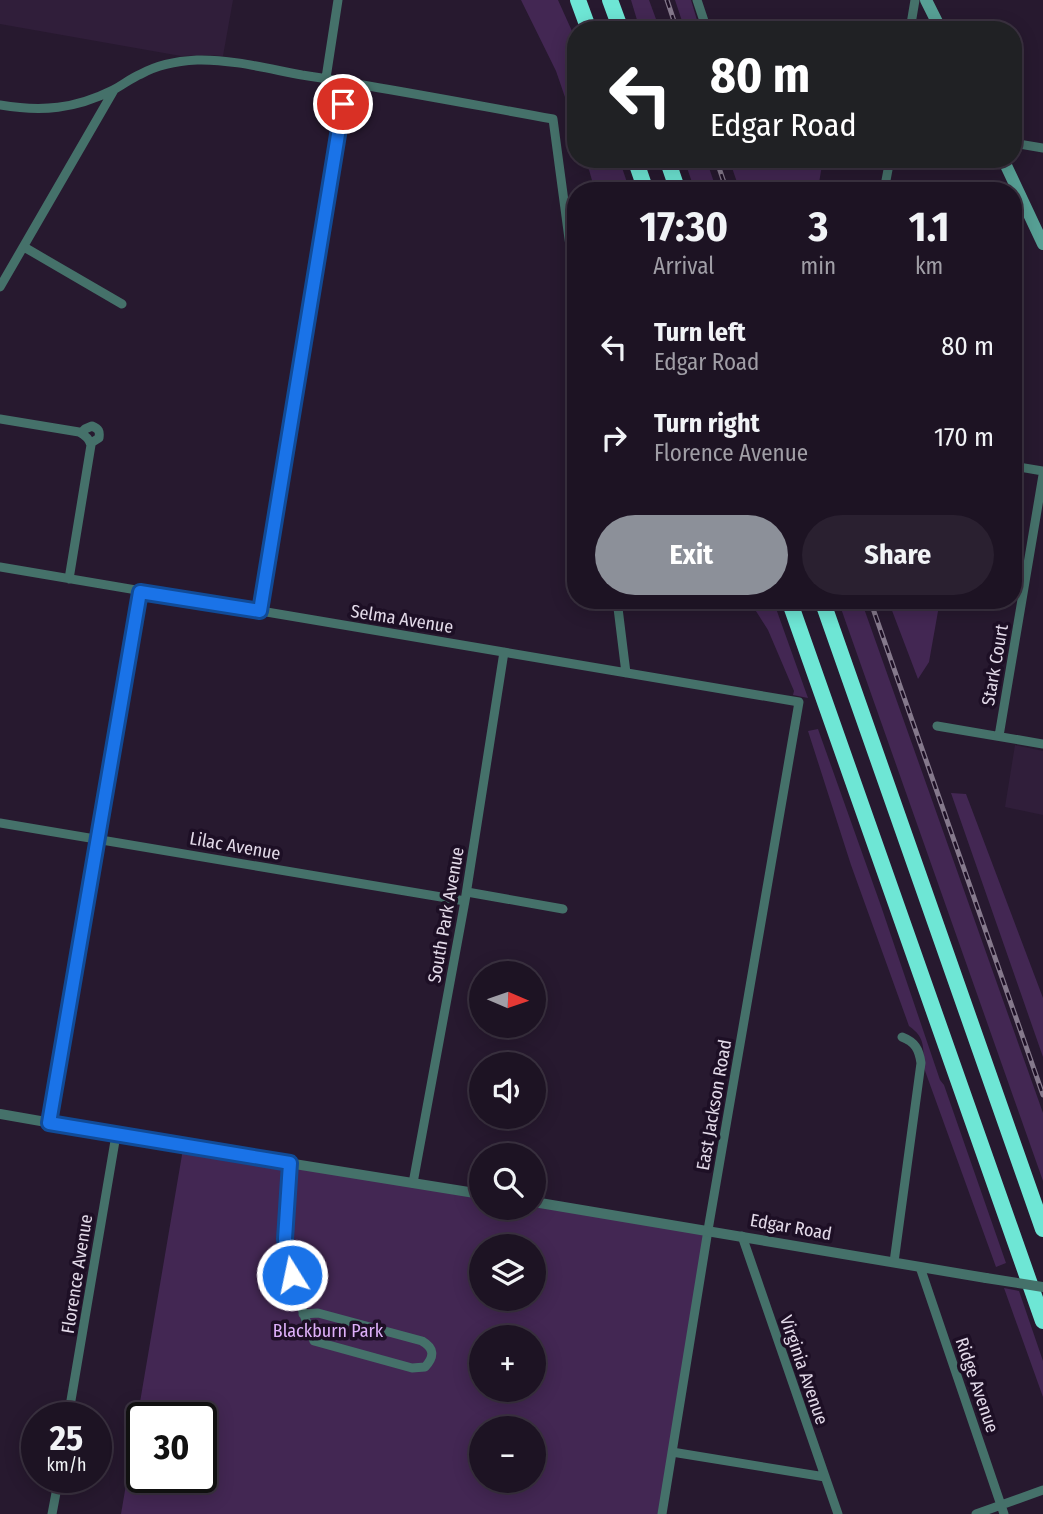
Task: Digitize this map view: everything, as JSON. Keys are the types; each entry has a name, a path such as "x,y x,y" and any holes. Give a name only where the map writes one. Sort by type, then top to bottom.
{"highway":[{"path":"578,0 586,21"},
{"path":"610,0 618,21"},
{"path":"792,609 1043,1321"},
{"path":"825,609 1043,1229"}],"main road":[{"path":"926,0 936,21"},
{"path":"1022,199 1043,244"}],"street":[{"path":"326,78 338,0"},
{"path":"704,21 698,3 710,0"},
{"path":"912,21 915,0"},
{"path":"0,105 32,109 83,103 159,66 196,60 326,78 553,119 567,224"},
{"path":"260,611 347,82"},
{"path":"0,287 114,90"},
{"path":"1022,144 1043,148"},
{"path":"24,247 122,304"},
{"path":"0,419 86,438 69,579"},
{"path":"1022,468 1043,473"},
{"name":"Stark Court","path":"1022,599 1043,473"},
{"name":"Selma Avenue","path":"0,567 799,702"},
{"path":"49,1123 140,592"},
{"path":"618,609 626,673"},
{"name":"Stark Court","path":"999,736 1020,609"},
{"name":"South Park Avenue","path":"413,1183 466,897 504,652"},
{"name":"East Jackson Road","path":"662,1514 799,702"},
{"path":"937,726 1043,744"},
{"name":"Lilac Avenue","path":"0,823 466,897 563,909"},
{"path":"894,1262 921,1070 917,1049 911,1040 902,1037"},
{"path":"0,1114 469,1192"},
{"name":"Florence Avenue","path":"71,1402 116,1135"},
{"path":"290,1163 285,1239 303,1314 314,1341 412,1368 425,1367 432,1357 429,1345 422,1341 318,1313 303,1314"},
{"name":"Edgar Road","path":"546,1204 1043,1287"},
{"name":"Virginia Avenue","path":"742,1236 838,1514"},
{"name":"Ridge Avenue","path":"919,1267 1002,1510"},
{"path":"672,1452 825,1477"},
{"path":"976,1514 1002,1510 1043,1490"},
{"path":"52,1514 55,1493"}],"shaded area":[{"path":"0,0 233,0 223,56 181,56 0,24"},
{"path":"1015,745 1043,751 1043,815 1005,807"}],"green space":[{"path":"521,0 558,0 567,21 567,103 556,71"},
{"path":"631,0 649,0 657,21 637,21"},
{"path":"675,0 691,0 697,21 682,21"},
{"path":"589,168 622,168 627,182 592,182"},
{"path":"687,168 709,168 714,182 692,182"},
{"path":"732,168 822,168 819,182 737,182"},
{"path":"755,609 776,609 808,698 793,695 794,691 768,630"},
{"path":"841,609 864,609 1043,1113 1043,1181"},
{"path":"891,609 938,609 929,662 918,679"},
{"path":"818,729 1006,1263 996,1267 924,1068 921,1039 909,1026 851,865 808,731"},
{"path":"951,793 966,794 1043,998 1043,1057"},
{"name":"Blackburn Park","path":"183,1149 469,1196 469,1220 546,1220 546,1208 706,1232 659,1514 121,1514 126,1485 126,1493 217,1493 217,1402 140,1402"},
{"path":"1004,1288 1019,1291 1043,1361 1043,1397"}],"railway":[{"path":"667,0 674,21"},
{"path":"719,168 724,182"},
{"path":"873,609 1043,1095"}],"route":[{"path":"292,1275 285,1239 290,1163 49,1123 140,592 260,611 343,104"}]}
